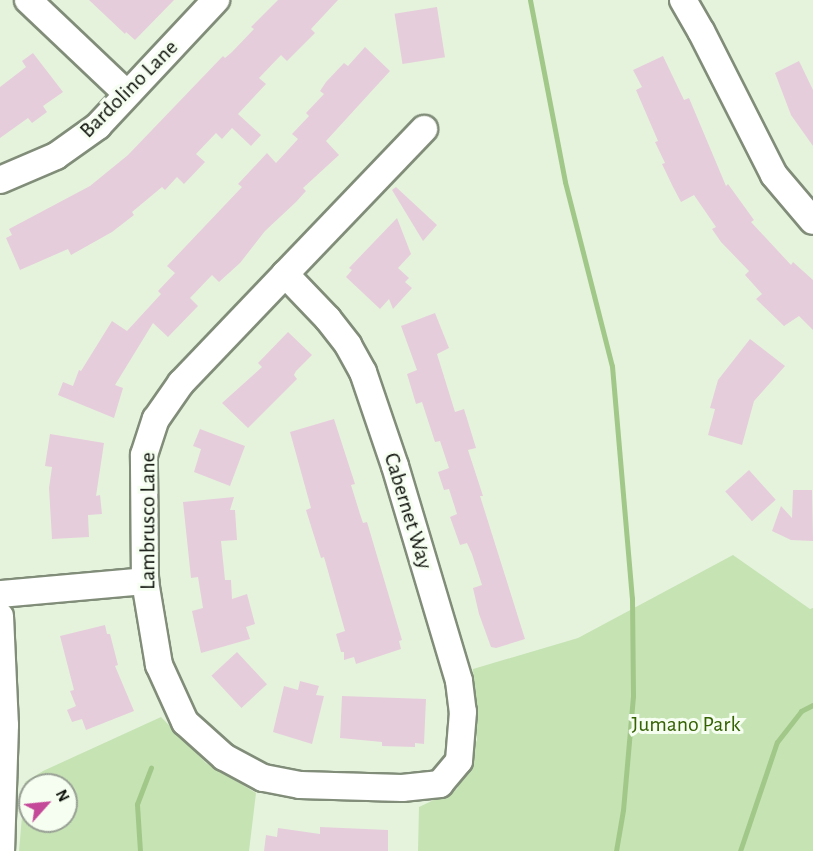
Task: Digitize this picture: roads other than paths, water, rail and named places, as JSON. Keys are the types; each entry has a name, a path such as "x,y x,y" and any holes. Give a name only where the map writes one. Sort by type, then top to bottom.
{"street":[{"path":"28,0 126,93"},
{"name":"Bardolino Lane","path":"0,180 56,156 98,126 126,93 216,0"},
{"path":"682,0 701,31 774,175 813,221"},
{"name":"Lambrusco Lane","path":"424,129 181,383 156,419 144,455 145,581 159,665 185,722 224,757 263,778 300,785 351,788 428,786 440,784 450,772"},
{"name":"Cabernet Way","path":"285,274 328,319 348,345 363,372 395,466 459,681 464,734 459,761 450,772"},
{"path":"0,594 145,581"},
{"path":"0,616 5,725 1,851"}],"waterway":[{"path":"530,0 565,182 612,366 632,598 633,696 623,810 616,851"},
{"path":"740,851 777,742 801,711 813,705"},
{"path":"140,851 137,804 151,768"}],"park label":[{"name":"Jumano Park","path":"686,725"}]}
